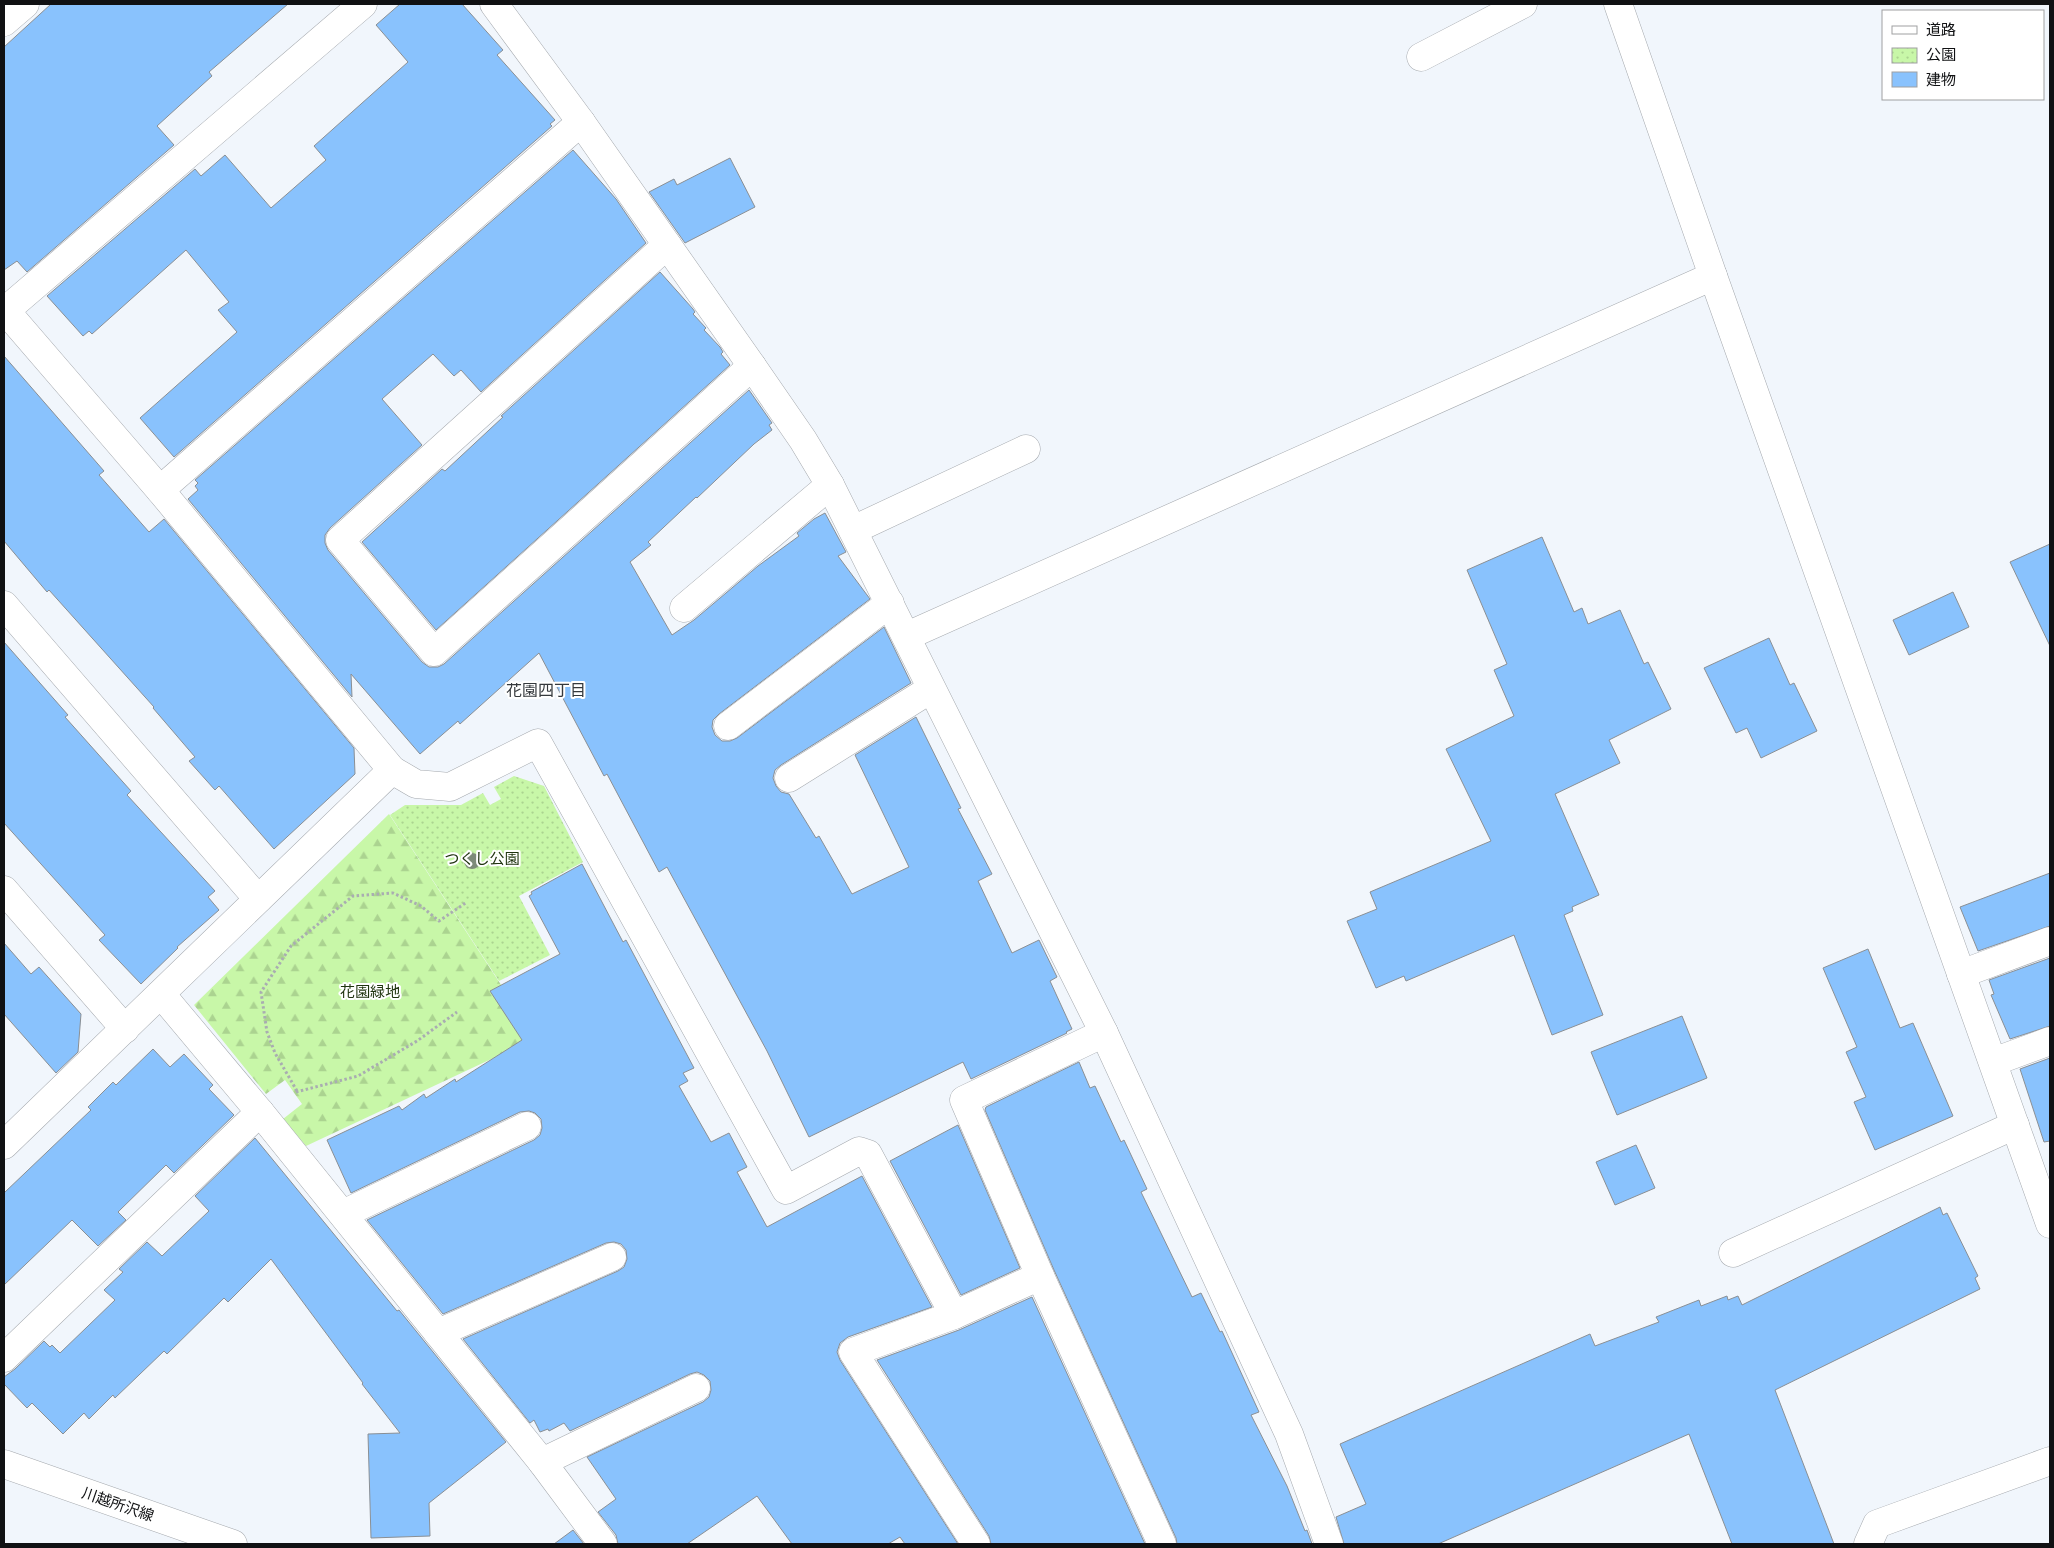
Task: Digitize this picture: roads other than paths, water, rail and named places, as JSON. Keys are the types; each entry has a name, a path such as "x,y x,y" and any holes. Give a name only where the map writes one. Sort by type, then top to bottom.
{"street":[{"path":"4,22 25,4"},
{"path":"363,4 4,310 160,490 392,770 416,784 450,786 538,744 786,1190 859,1151 868,1154 954,1315"},
{"path":"494,4 581,122 752,366 803,440 830,485 1104,1033 1288,1434 1329,1544"},
{"path":"1421,57 1523,4"},
{"path":"1618,4 2050,1224"},
{"path":"160,490 581,122"},
{"path":"667,245 340,540 434,652 752,366"},
{"path":"907,636 1713,276"},
{"path":"852,530 1026,449"},
{"path":"684,608 830,485"},
{"path":"728,726 890,603"},
{"path":"4,605 258,898"},
{"path":"789,778 931,689"},
{"path":"4,1145 392,770"},
{"path":"4,890 125,1029"},
{"path":"1961,974 2050,941"},
{"path":"162,994 343,1214 542,1462 603,1544"},
{"path":"1104,1033 964,1100 1040,1276 1162,1544"},
{"path":"1993,1062 2050,1042"},
{"path":"4,1358 262,1115"},
{"path":"1733,1253 2015,1125"},
{"path":"343,1214 527,1126"},
{"path":"438,1333 612,1257"},
{"path":"976,1544 853,1352 954,1315 1040,1276"},
{"path":"542,1462 696,1388"},
{"path":"1868,1544 1877,1524 2050,1461"},
{"name":"川越所沢線","path":"4,1464 226,1543"}],"district":[{"name":"花園四丁目","path":"546,690"}],"park label":[{"name":"つくし公園","path":"482,858"},
{"name":"花園緑地","path":"370,991"}]}
